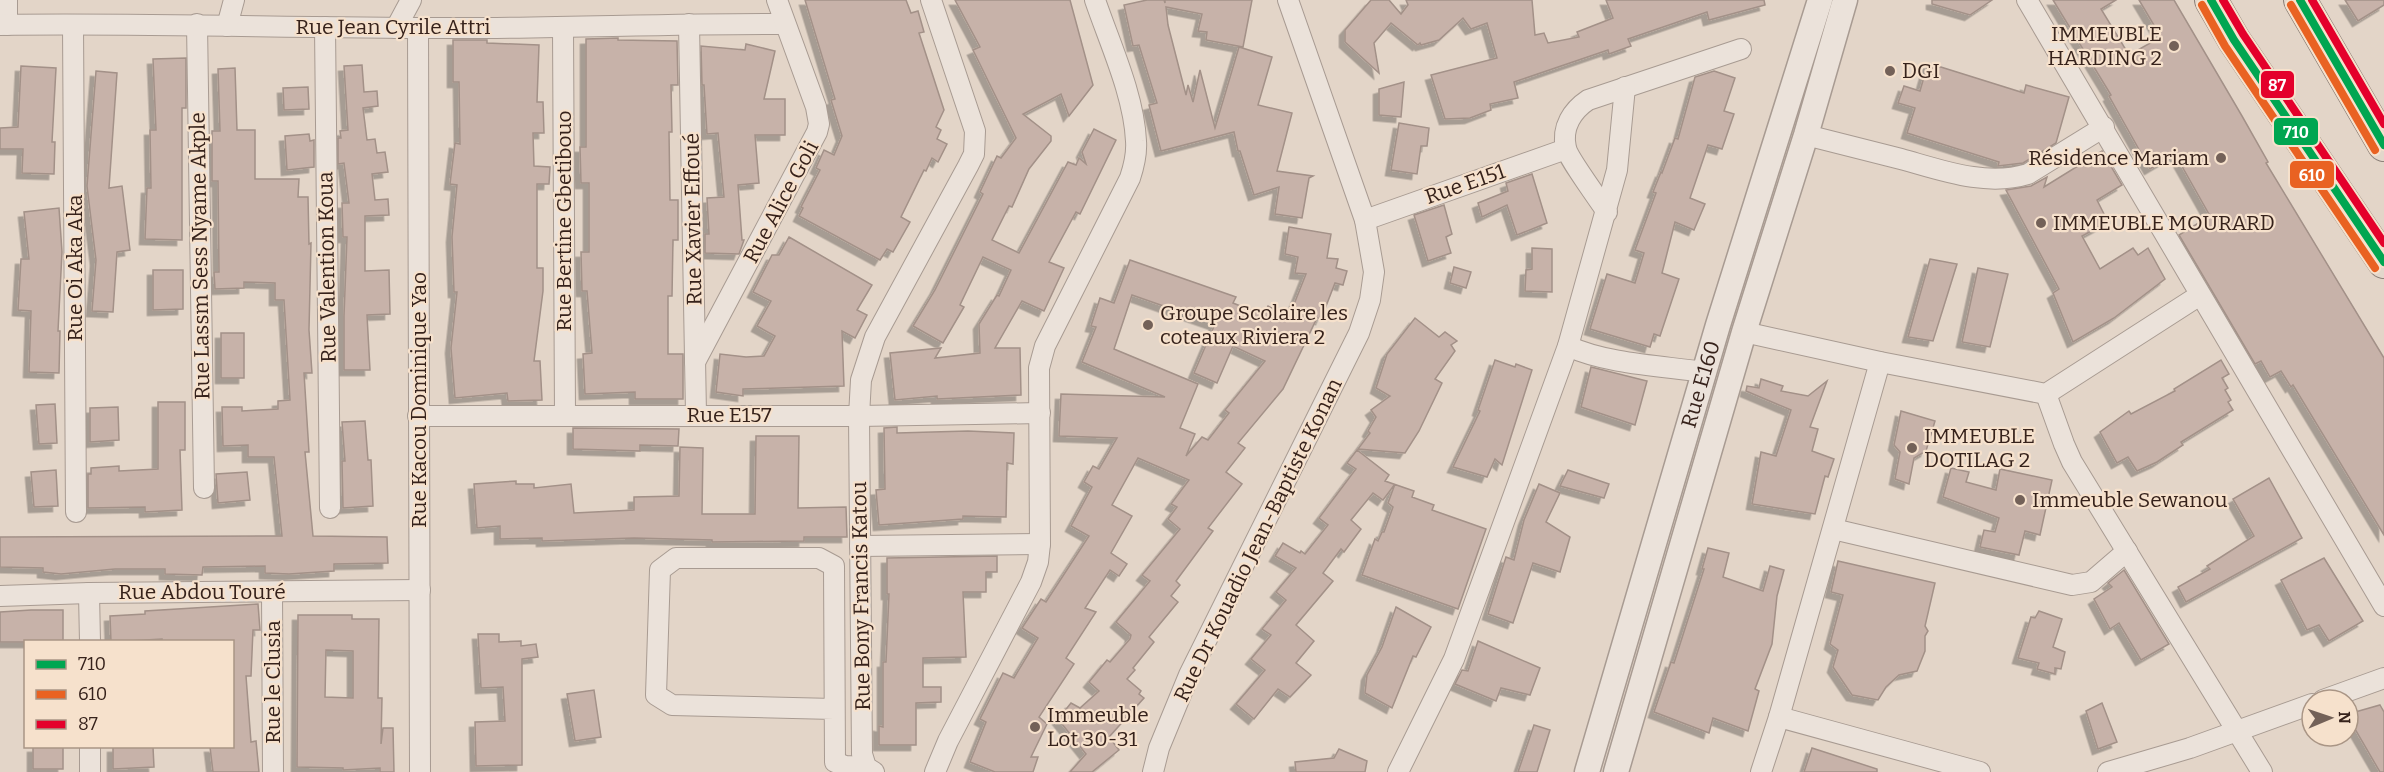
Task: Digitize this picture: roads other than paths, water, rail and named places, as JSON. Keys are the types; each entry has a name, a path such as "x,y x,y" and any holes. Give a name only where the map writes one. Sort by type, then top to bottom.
{"main road":[{"path":"2211,0 2234,40 2384,262"},
{"path":"2300,0 2384,146"}],"street":[{"path":"4,25 7,0"},
{"path":"227,26 234,0"},
{"path":"396,28 411,0"},
{"name":"Rue Alice Goli","path":"695,362 818,132 816,107 777,0"},
{"name":"Rue Bony Francis Katou","path":"870,770 862,754 861,380 875,337 974,154 975,131 970,113 931,0"},
{"path":"935,772 948,741 1031,582 1038,562 1040,544 1039,368 1045,346 1130,178 1135,160 1136,141 1130,104 1095,0"},
{"name":"Rue E160","path":"1587,772 1704,372 1820,0"},
{"name":"Rue E160","path":"1616,772 1744,332 1806,135 1845,0"},
{"path":"2027,0 2104,127 2200,295 2384,606"},
{"name":"Rue Dr Kouadio Jean-Baptiste Konan","path":"1153,772 1159,748 1189,675 1359,333 1370,300 1374,272 1365,220 1295,2"},
{"name":"Rue Jean Cyrile Attri","path":"4,25 197,24 396,28 563,28 785,24"},
{"name":"Rue Lassm Sess Nyame Akple","path":"197,24 204,488"},
{"name":"Rue Xavier Effoué","path":"689,24 696,414"},
{"name":"Rue Oi Aka Aka","path":"73,25 76,512"},
{"name":"Rue Valention Koua","path":"325,27 330,507"},
{"name":"Rue Kacou Dominique Yao","path":"418,28 418,416 412,591 420,772"},
{"name":"Rue Bertine Gbetibouo","path":"563,28 565,415"},
{"path":"1607,212 1566,149 1568,125 1575,109 1588,100 1741,49"},
{"path":"1398,772 1454,659 1569,346 1617,170 1625,87"},
{"path":"1806,135 1960,175 2016,178 2028,174 2104,127"},
{"name":"Rue E151","path":"1365,220 1566,149"},
{"path":"1744,332 1880,362 2046,394 2200,295"},
{"path":"1569,346 1593,355 1704,372"},
{"path":"1761,772 1779,717 1880,362"},
{"path":"2046,394 2072,462 2262,772"},
{"name":"Rue E157","path":"418,416 696,414 860,416 1040,413"},
{"path":"1833,530 2072,585 2091,582 2127,551"},
{"path":"860,546 1040,544"},
{"path":"834,708 672,705 656,695 660,570 676,558 819,558 834,566 835,762 870,770"},
{"name":"Rue Abdou Touré","path":"0,596 89,593 412,591"},
{"name":"Rue le Clusia","path":"272,592 273,772"},
{"path":"89,593 90,640"},
{"path":"2356,688 2384,678"},
{"path":"2108,772 2238,731 2300,708"},
{"path":"1779,717 1953,769 1980,772"},
{"path":"90,748 90,772"}],"place":[{"name":"IMMEUBLE HARDING 2","path":"2174,46"},
{"name":"DGI","path":"1890,71"},
{"name":"Résidence Mariam","path":"2221,158"},
{"name":"IMMEUBLE MOURARD","path":"2041,223"},
{"name":"Groupe Scolaire les coteaux Riviera 2","path":"1148,325"},
{"name":"IMMEUBLE DOTILAG 2","path":"1912,448"},
{"name":"Immeuble Sewanou","path":"2020,500"},
{"name":"Immeuble Lot 30-31","path":"1035,727"}]}
